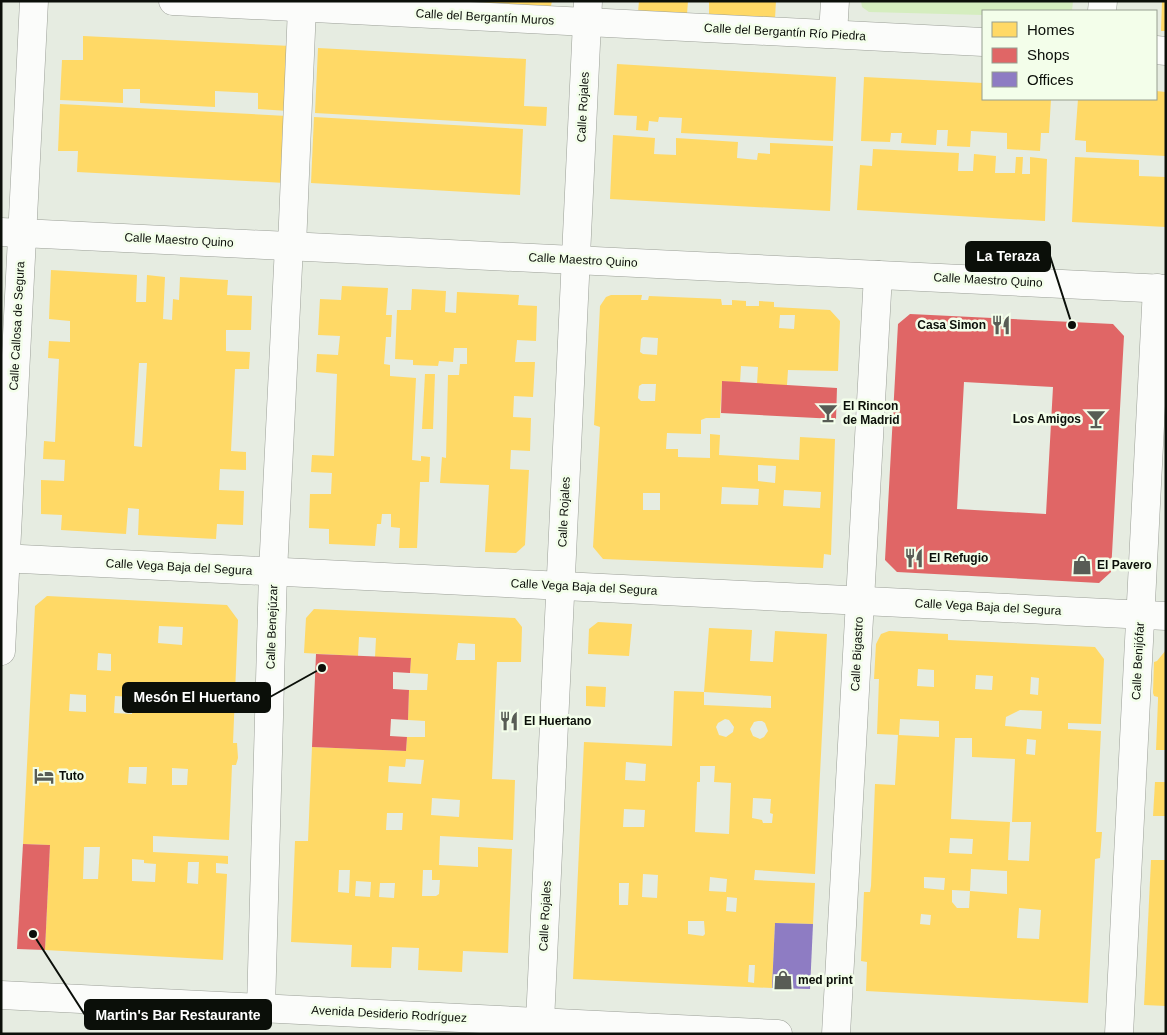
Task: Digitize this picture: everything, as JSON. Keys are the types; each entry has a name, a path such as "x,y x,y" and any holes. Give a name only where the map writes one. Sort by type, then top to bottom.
{"street":[{"name":"Calle Callosa de Segura","path":"1,651 12,232 34,1"},
{"name":"Calle del Bergantín Muros","path":"173,1 302,7 587,12"},
{"path":"834,34 835,1"},
{"name":"Calle Benejúzar","path":"261,1008 273,572 302,7"},
{"name":"Calle del Bergantín Río Piedra","path":"587,12 834,34 982,42"},
{"name":"Calle Rojales","path":"540,1022 587,12"},
{"name":"Calle Maestro Quino","path":"12,232 1162,288"},
{"name":"Calle Bigastro","path":"836,1034 878,275"},
{"name":"Calle Benijófar","path":"1119,1034 1153,616 1162,288"},
{"name":"Calle Vega Baja del Segura","path":"4,558 1153,616"},
{"name":"Avenida Desiderio Rodríguez","path":"1,995 778,1034"}],"green space":[{"path":"861,1 1073,1 1072,10 982,10 982,15 869,12 862,7"}],"building: Homes":[{"path":"481,1 552,1 551,6 481,3"},
{"path":"639,1 688,1 687,14 638,12"},
{"path":"709,1 776,1 775,18 709,15"},
{"path":"1162,1 1166,1 1166,31 1161,31"},
{"path":"83,36 291,46 288,111 258,109 258,93 215,91 215,107 140,103 140,89 123,89 123,103 60,100 62,60 83,60"},
{"path":"318,48 526,59 524,106 547,107 546,126 315,113"},
{"path":"617,64 836,77 833,141 681,133 682,118 659,117 658,122 649,121 648,131 636,130 637,116 614,115"},
{"path":"864,77 982,83 982,100 1051,100 1049,133 1041,133 1040,151 1007,149 1007,133 971,131 970,147 947,146 948,130 937,130 936,145 901,143 902,133 891,133 890,142 861,141"},
{"path":"1157,91 1166,92 1166,156 1086,152 1086,141 1075,140 1078,100 1157,100"},
{"path":"60,104 287,116 285,183 77,172 78,151 58,151"},
{"path":"314,117 523,129 520,195 311,183"},
{"path":"613,135 655,138 654,154 676,155 676,138 738,142 737,158 757,160 758,153 770,154 770,143 833,146 830,211 610,199"},
{"path":"873,149 959,153 958,171 973,171 974,154 996,156 995,173 1015,173 1016,157 1023,157 1022,174 1030,174 1030,157 1047,159 1045,221 857,210 860,165 872,166"},
{"path":"1075,157 1139,160 1139,176 1166,177 1166,227 1072,222"},
{"path":"51,270 137,275 136,302 146,302 147,275 165,277 163,319 172,320 173,299 179,300 180,277 228,280 227,295 252,296 251,330 226,330 226,351 250,352 249,369 235,369 231,451 246,452 246,470 220,469 219,490 244,491 243,525 217,524 216,539 138,535 139,509 128,508 126,534 61,530 62,515 41,514 41,480 64,481 65,460 43,459 44,441 55,442 59,359 48,358 49,341 70,342 70,321 49,319","holes":["139,363 147,363 142,447 134,446"]},
{"path":"342,286 388,288 386,315 392,315 391,337 386,337 384,364 390,365 390,376 416,378 412,460 421,461 421,456 430,457 429,482 420,482 417,548 399,548 400,528 391,527 391,514 382,514 381,524 377,524 375,546 329,544 329,529 309,528 310,494 331,494 332,473 311,472 312,455 334,456 337,374 316,372 317,354 338,355 340,336 318,335 320,299 341,300"},
{"path":"412,289 446,291 445,312 456,313 457,292 519,295 518,305 537,306 536,341 517,340 515,362 535,362 533,397 514,396 513,417 531,418 530,451 511,450 510,469 529,470 525,545 516,553 485,552 489,485 440,483 442,457 446,458 448,375 459,375 460,364 467,364 467,348 454,348 453,362 439,361 438,366 413,365 413,360 395,359 397,310 411,310"},
{"path":"611,295 642,295 641,300 648,300 649,296 721,299 722,305 732,305 732,300 746,301 746,306 759,306 759,301 774,302 774,307 830,310 840,321 838,371 788,370 787,385 776,385 757,384 758,367 741,366 740,383 722,381 720,418 701,420 701,434 667,433 666,449 678,449 678,457 710,458 710,434 720,435 719,455 799,460 800,437 835,439 831,555 824,554 823,568 603,559 593,547 600,427 594,425 600,306 606,297","holes":["780,315 795,315 794,329 779,328","643,337 658,338 657,355 640,352 641,339","642,384 656,384 655,401 641,401 638,398 639,386","758,465 776,466 775,483 758,481","722,487 759,489 758,505 721,504","784,490 821,492 820,508 783,506","643,493 660,493 660,510 643,510"]},
{"path":"425,374 435,374 433,429 422,429"},
{"path":"47,596 227,605 238,620 233,743 237,743 238,758 236,765 232,765 229,840 153,836 153,852 228,856 228,864 216,863 216,873 227,874 223,960 45,950 50,845 23,844 35,606","holes":["159,626 183,627 182,645 158,643","98,653 111,654 111,671 97,670","155,692 179,693 178,710 153,708","70,694 86,695 86,712 69,711","115,696 132,697 132,714 114,713","129,767 147,767 146,784 128,783","172,768 188,769 187,785 172,785","84,847 100,847 98,879 83,879","132,859 156,864 155,882 132,881","188,862 199,862 198,884 187,883"]},
{"path":"314,609 515,618 522,627 521,662 497,662 492,779 515,780 513,840 440,836 439,865 478,867 478,847 512,849 508,953 463,951 462,972 418,970 419,948 392,947 391,968 351,967 352,945 291,942 295,841 308,841 312,747 406,751 407,737 425,737 425,721 408,720 409,690 427,690 428,674 410,673 411,658 375,657 376,638 359,637 358,656 304,653 306,618","holes":["458,643 475,644 475,660 456,660","406,759 424,760 421,784 388,782 389,766 405,767","432,798 460,800 459,817 431,815","387,813 403,813 402,830 386,830","339,870 350,870 349,893 338,892","423,870 432,870 432,880 440,880 439,894 436,896 422,896","356,881 371,882 370,897 355,896","380,883 395,883 394,898 379,897"]},
{"path":"598,622 632,624 629,656 588,654 589,629"},
{"path":"709,628 752,630 750,661 773,662 775,631 827,634 815,874 755,870 754,880 815,883 813,924 775,923 772,988 573,979 584,742 672,746 674,691 704,692","holes":["704,692 771,696 771,708 704,705","725,719 729,720 734,727 733,732 726,737 719,735 716,727 718,723","762,721 765,723 768,731 764,737 760,739 753,736 750,729 754,722","626,762 646,764 645,781 625,780","700,766 715,766 714,782 731,783 729,834 695,832 697,782 700,782","753,798 771,799 770,813 773,814 772,823 763,823 762,820 752,818","624,809 645,810 644,827 623,827","643,874 658,875 657,898 642,897","710,877 727,879 726,892 709,891","619,883 629,883 628,905 619,905","727,897 737,898 736,912 726,911","688,921 704,921 705,934 703,936 688,934","749,965 755,965 754,983 748,982"]},
{"path":"889,631 948,634 948,640 1095,647 1104,659 1101,724 1068,723 1068,729 1101,731 1096,832 1102,832 1100,858 1095,859 1088,1003 866,991 867,962 861,961 864,892 870,892 871,886 875,784 895,785 898,735 939,737 939,721 900,719 899,735 877,734 879,679 874,679 876,644 881,634","holes":["918,669 934,670 934,687 917,686","976,675 993,676 992,690 975,689","1031,677 1039,678 1038,695 1030,694","1020,710 1042,711 1041,729 1005,726 1006,717","955,738 972,738 972,757 1015,759 1012,822 1031,822 1029,861 1008,860 1010,822 951,819","1027,739 1036,740 1035,755 1026,754","950,838 973,839 972,854 949,853","971,869 1007,871 1007,894 970,891","924,877 945,878 944,890 924,888","952,890 970,891 969,908 957,908 952,902","1019,908 1041,910 1039,939 1017,938","921,914 931,915 930,925 920,924"]},
{"path":"1166,650 1166,750 1156,750 1158,697 1154,696 1153,693 1154,662"},
{"path":"586,686 606,687 605,707 586,706"},
{"path":"1155,782 1166,782 1166,816 1153,816"},
{"path":"1151,860 1166,860 1166,1006 1144,1005"}],"building: Shops":[{"path":"910,314 1113,324 1124,336 1111,572 1099,583 897,572 885,560 898,324","holes":["964,382 1053,387 1046,514 957,509"]},
{"path":"722,381 837,388 836,419 721,413"},
{"path":"316,654 411,658 410,673 393,672 393,689 409,690 408,720 391,719 390,736 407,737 406,751 312,747"},
{"path":"23,844 50,845 45,950 17,949"}],"building: Offices":[{"path":"775,923 813,924 810,989 772,988"}],"place":[{"name":"Casa Simon","path":"1001,325"},
{"name":"La Teraza","path":"1072,325"},
{"name":"El Rincon de Madrid","path":"828,413"},
{"name":"Los Amigos","path":"1096,419"},
{"name":"El Refugio","path":"914,558"},
{"name":"El Pavero","path":"1082,565"},
{"name":"Mesón El Huertano","path":"322,668"},
{"name":"El Huertano","path":"509,721"},
{"name":"Tuto","path":"44,776"},
{"name":"Martin's Bar Restaurante","path":"33,934"},
{"name":"med print","path":"783,980"}]}
